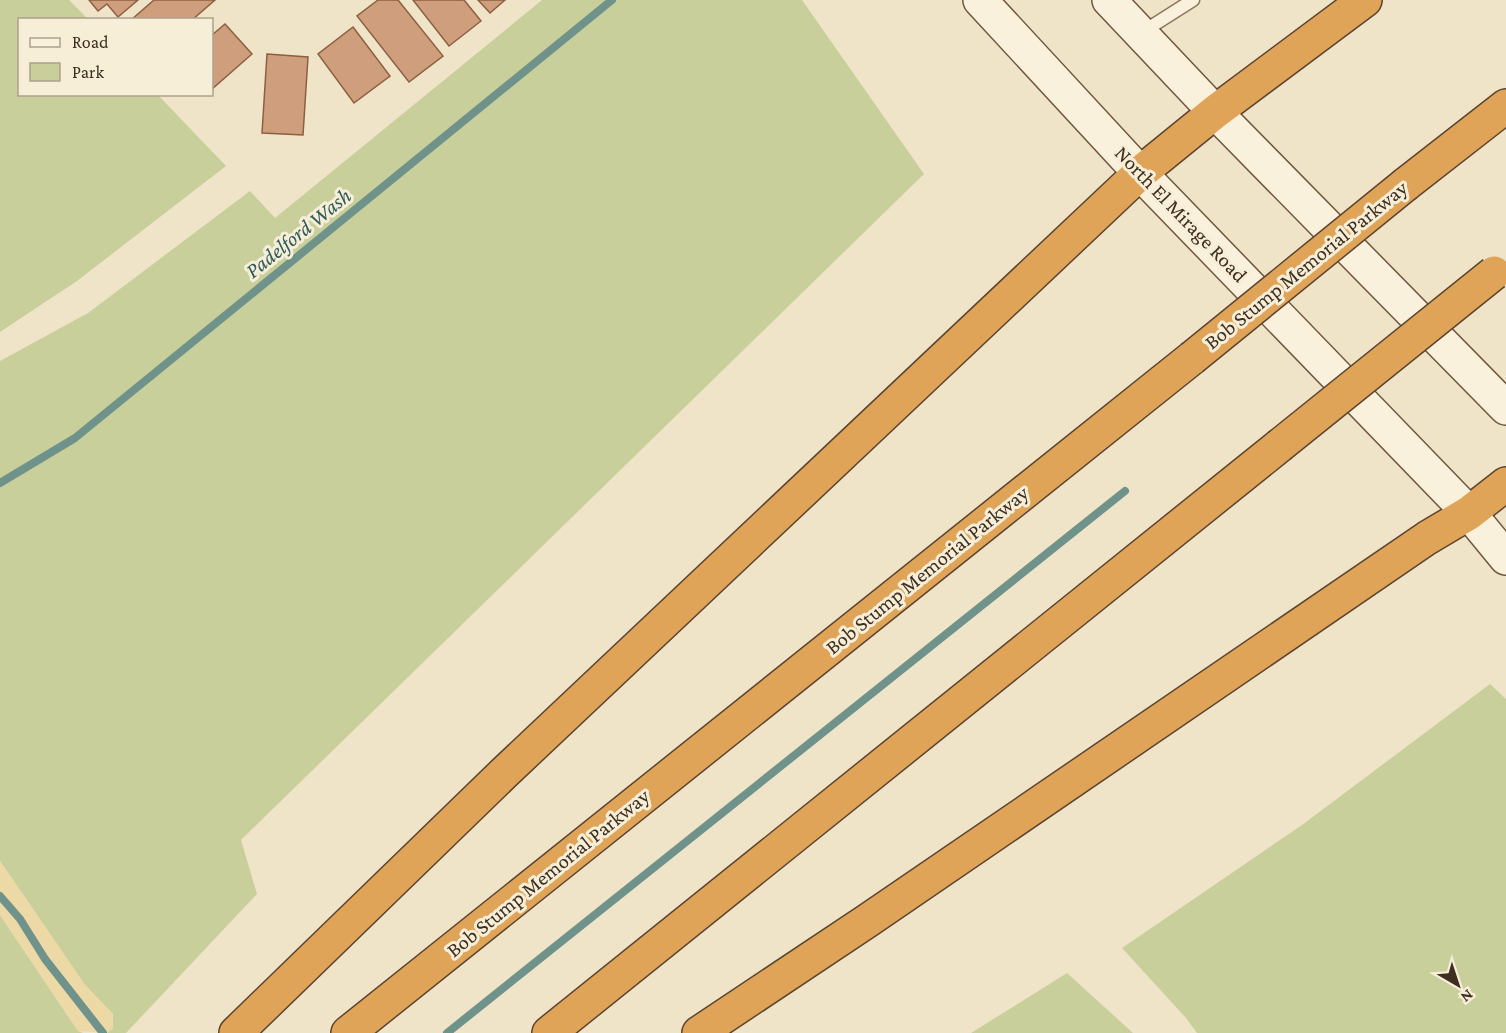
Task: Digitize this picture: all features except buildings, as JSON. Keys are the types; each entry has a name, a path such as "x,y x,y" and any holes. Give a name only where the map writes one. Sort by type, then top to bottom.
{"highway":[{"path":"236,1033 547,732 1140,173 1215,112 1365,0"},
{"name":"Bob Stump Memorial Parkway","path":"348,1033 1506,106"},
{"path":"549,1033 1500,268"},
{"path":"699,1033 867,921 1427,538 1469,513 1506,484"}],"main road":[{"name":"North El Mirage Road","path":"980,0 1140,173 1469,513 1506,558"},
{"path":"1109,0 1215,112 1506,408"}],"lane":[{"path":"1140,33 1193,0"}],"green space":[{"path":"0,0 69,0 87,18 18,18 18,96 159,96 226,166 77,281 0,332"},
{"path":"542,0 802,0 924,174 241,840 257,894 126,1033 107,1033 113,1028 113,1014 85,985 0,861 0,361 88,313 250,191 275,218"},
{"path":"1490,684 1506,699 1506,1033 1197,1033 1122,948 1302,825"},
{"path":"0,915 78,1031 83,1033 0,1033"},
{"path":"1067,973 1133,1033 971,1033"}],"sand":[{"path":"0,861 85,985 113,1014 113,1028 107,1033 78,1031 0,915"}],"waterway":[{"name":"Padelford Wash","path":"0,483 75,438 612,0"},
{"path":"447,1033 1125,491"},
{"path":"0,896 20,919 45,959 103,1033"}]}
